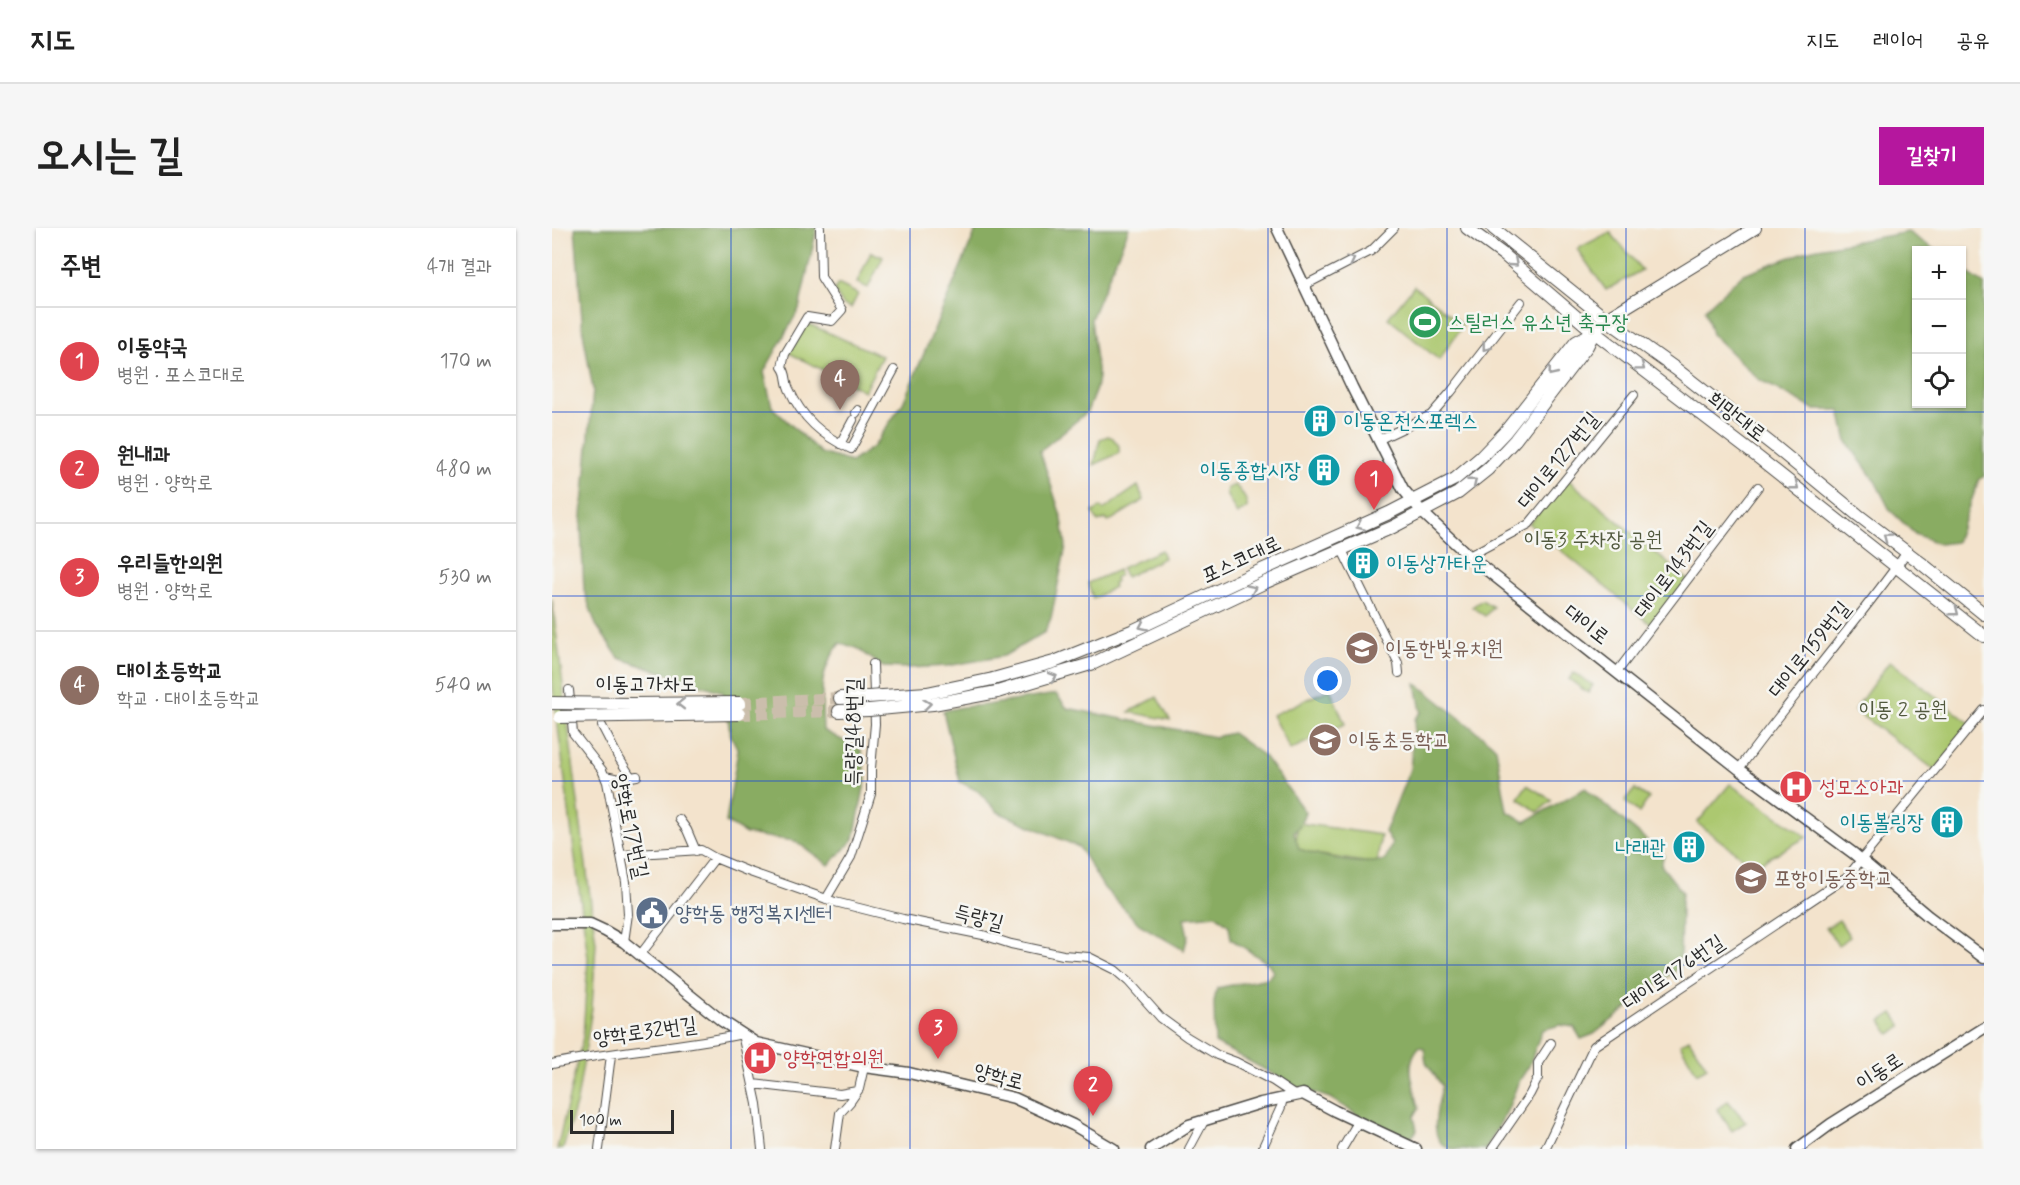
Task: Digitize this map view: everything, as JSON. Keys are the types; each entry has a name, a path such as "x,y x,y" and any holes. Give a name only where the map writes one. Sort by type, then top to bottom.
{"main road":[{"name":"희망대로","path":"1467,228 1504,255 1593,332 1760,458 1984,636"},
{"name":"희망대로","path":"1493,228 1984,614"},
{"name":"포스코대로","path":"839,711 933,704 997,692 1094,663 1413,501 1455,478 1481,457 1505,432 1576,342 1593,332 1606,319 1755,228"},
{"name":"포스코대로","path":"840,698 927,693 993,679 1054,662 1296,562 1341,550 1423,513 1470,484 1499,458 1584,350 1593,332"},
{"path":"1856,534 1867,522"},
{"path":"1925,589 1936,575"},
{"name":"이동고가차도","path":"552,703 739,709 555,717"}],"street":[{"path":"820,228 821,277 842,310 832,321 807,317 785,354 782,367 787,372 787,386 806,419 832,441 851,449 894,370"},
{"name":"대이로","path":"1277,228 1303,286 1403,489 1423,513 1469,556 1740,769 1862,860 1928,916 1982,952"},
{"path":"1303,286 1371,251 1394,228"},
{"path":"1378,440 1431,415 1451,393 1521,303"},
{"name":"대이로127번길","path":"1469,556 1529,524 1634,395"},
{"path":"840,444 856,415"},
{"name":"대이로143번길","path":"1617,672 1758,488"},
{"path":"1341,550 1398,663 1399,673"},
{"name":"대이로159번길","path":"1740,769 1773,722 1851,627 1906,552"},
{"name":"득량길48번길","path":"826,899 851,856 871,794 875,723 873,664"},
{"name":"양학로17번길","path":"569,690 573,733 605,776 626,882 628,914 624,942"},
{"name":"대이로176번길","path":"1545,1149 1594,1046 1848,876 1984,710"},
{"path":"602,726 617,755 634,776 619,778 605,776"},
{"path":"679,819 687,830 696,851"},
{"name":"득량길","path":"621,855 701,850 715,858 826,899 903,919 983,934 1011,944 1063,955 1089,957 1105,964 1129,982 1161,1018 1187,1037 1217,1055 1273,1081 1288,1096"},
{"path":"640,955 715,858"},
{"name":"양학로","path":"552,925 590,924 624,942 685,992 756,1042 1014,1098 1073,1125 1114,1149"},
{"name":"이동로","path":"1797,1149 1984,1028"},
{"path":"742,1034 753,1084 762,1149"},
{"name":"양학로32번길","path":"552,1064 742,1034"},
{"path":"1492,1149 1530,1094 1538,1078 1538,1063 1551,1043"},
{"path":"599,1149 611,1055"},
{"path":"835,1149 840,1113 857,1091 864,1067"},
{"path":"753,1084 840,1094 857,1091"},
{"path":"1151,1149 1189,1125 1288,1096 1303,1094 1414,1149"},
{"path":"1262,1149 1288,1096"},
{"path":"1189,1149 1204,1121"},
{"path":"1342,1149 1358,1122"}],"green space":[{"path":"575,228 817,228 799,309 764,372 772,407 821,453 851,462 874,446 903,403 977,228 1129,228 1091,319 1098,377 1087,412 1040,451 1062,519 1066,546 1051,618 1045,632 1004,656 947,666 883,667 857,648 840,643 828,665 822,685 823,730 861,750 866,778 854,839 829,865 795,841 746,834 726,822 738,750 731,736 723,692 619,658 596,625 584,590 581,527 593,390 583,332"},
{"path":"1610,232 1642,270 1606,290 1577,249"},
{"path":"1908,232 1929,246 1912,246 1912,408 1966,408 1966,272 1984,284 1984,476 1979,480 1956,542 1939,544 1915,534 1890,510 1875,481 1847,442 1840,410 1815,410 1758,379 1712,334 1705,309 1743,274 1813,249"},
{"path":"871,252 883,257 868,288 857,283"},
{"path":"838,284 858,294 851,308 843,305 834,290"},
{"name":"스틸러스 유소년 축구장","path":"1414,286 1463,325 1439,360 1388,318"},
{"path":"806,323 882,356 864,391 789,353"},
{"path":"1108,436 1113,438 1119,446 1119,453 1094,465 1100,439"},
{"name":"이동3 주차장 공원","path":"1566,478 1688,580 1653,626 1529,524"},
{"path":"1235,485 1244,496 1247,505 1247,508 1237,514 1226,494 1227,488"},
{"path":"1138,486 1144,500 1108,522 1106,519 1098,522 1093,512 1101,507 1103,510"},
{"path":"1161,550 1164,558 1126,577 1121,568"},
{"path":"1118,570 1119,575 1115,578 1114,587 1093,599 1088,583"},
{"path":"552,599 596,943 592,1008 577,1101 563,1149 557,1149 583,1037 588,958 552,681"},
{"path":"1482,600 1493,607 1485,616 1472,607"},
{"name":"이동 2 공원","path":"1890,661 1972,725 1935,770 1854,710"},
{"path":"1574,673 1593,685 1588,693 1569,679"},
{"path":"1416,683 1496,748 1507,811 1525,822 1585,788 1664,855 1661,865 1682,892 1680,967 1594,1034 1581,1039 1574,1027 1560,1025 1542,1030 1529,1066 1518,1083 1508,1109 1486,1149 1448,1148 1437,1137 1436,1120 1442,1086 1426,1062 1424,1048 1419,1047 1414,1054 1411,1069 1419,1108 1414,1117 1417,1130 1412,1137 1404,1139 1364,1119 1330,1098 1299,1088 1215,1043 1214,1002 1217,988 1268,978 1273,972 1269,964 1231,939 1229,926 1216,915 1184,918 1188,936 1184,950 1139,924 1104,888 1079,847 998,812 978,791 960,782 943,711 1056,694 1067,708 1215,737 1232,733 1264,756 1305,812 1300,825 1294,832 1299,849 1352,862 1374,862 1385,860 1392,844 1385,832 1410,769 1415,719 1421,712"},
{"path":"1330,689 1345,724 1290,750 1272,715"},
{"path":"1157,697 1170,720 1129,712"},
{"path":"1730,784 1807,837 1754,866 1697,823"},
{"path":"1527,785 1552,800 1538,812 1518,798"},
{"path":"1635,789 1649,798 1639,813 1625,801"},
{"path":"1298,823 1381,835 1377,864 1295,851"},
{"path":"1839,920 1850,937 1838,945 1826,928"},
{"path":"1893,1013 1902,1026 1890,1034 1881,1021"},
{"path":"1689,1039 1707,1067 1697,1073 1680,1044"},
{"path":"1728,1101 1746,1122 1732,1131 1717,1109"}],"tunnel":[{"path":"740,703 840,698"},
{"path":"739,714 839,711"}],"place":[{"name":"스틸러스 유소년 축구장","path":"1425,322"},
{"name":"대이초등학교","path":"840,410"},
{"name":"이동온천스포렉스","path":"1320,421"},
{"name":"이동종합시장","path":"1324,470"},
{"name":"이동약국","path":"1374,510"},
{"name":"이동상가타운","path":"1363,563"},
{"name":"이동한빛유치원","path":"1362,648"},
{"name":"이동초등학교","path":"1325,740"},
{"name":"성모소아과","path":"1796,787"},
{"name":"이동볼링장","path":"1947,822"},
{"name":"나래관","path":"1689,847"},
{"name":"포항이동중학교","path":"1751,878"},
{"name":"양학동 행정복지센터","path":"652,913"},
{"name":"양학연합의원","path":"760,1058"},
{"name":"우리들한의원","path":"938,1059"},
{"name":"원내과","path":"1093,1116"}]}
